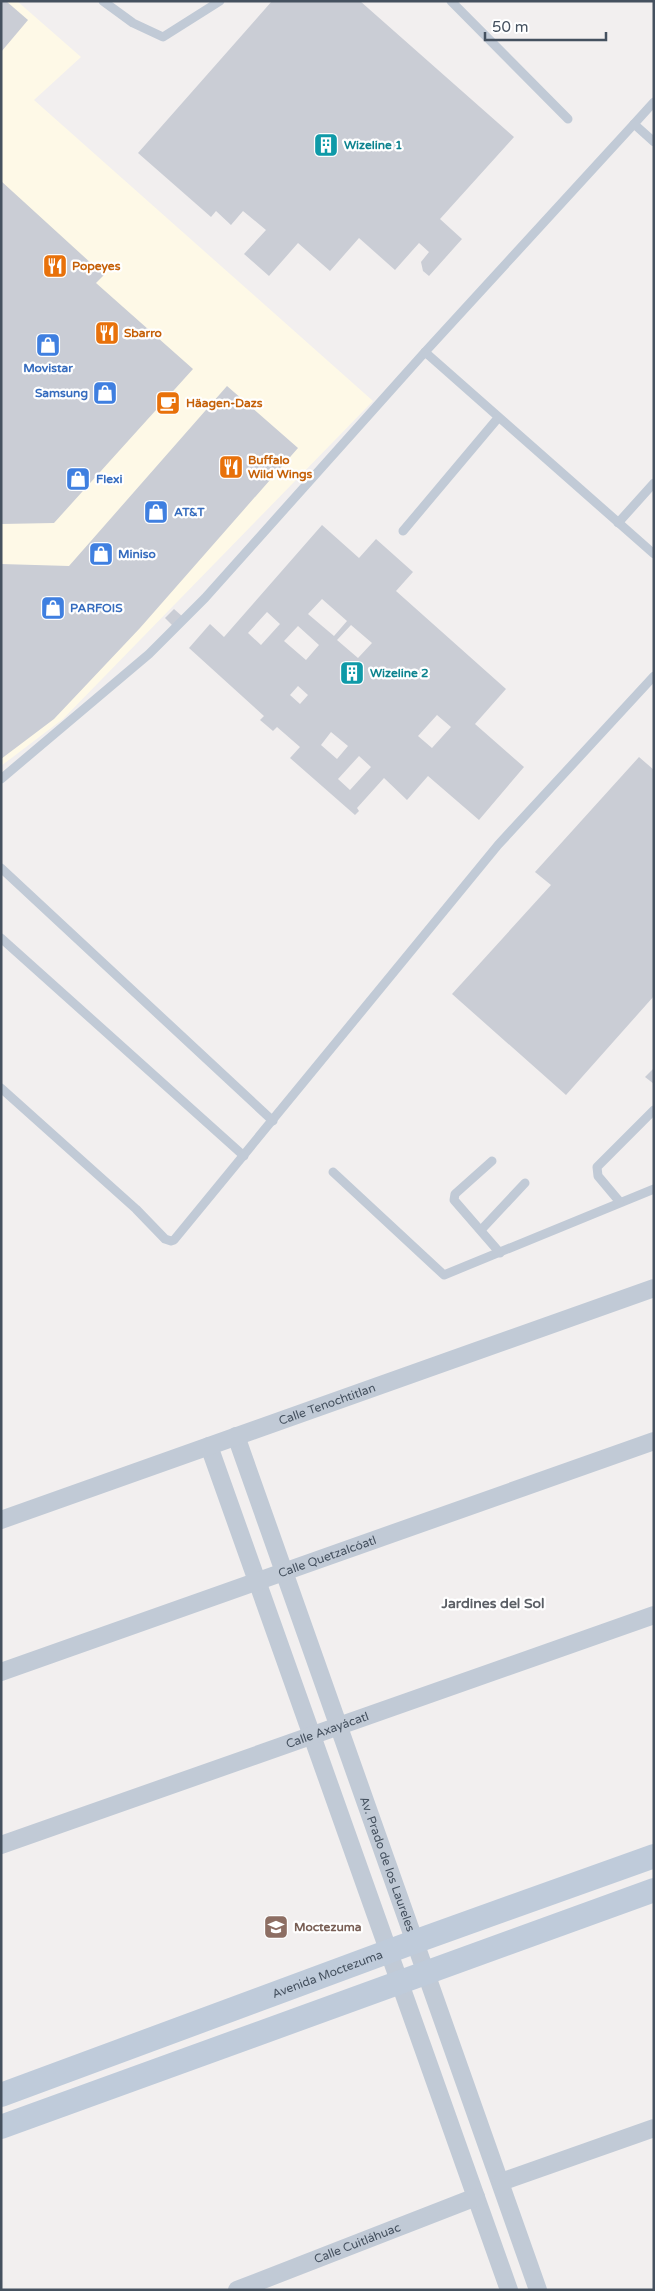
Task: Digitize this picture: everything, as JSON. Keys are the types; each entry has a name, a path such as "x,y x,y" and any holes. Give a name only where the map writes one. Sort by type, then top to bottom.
{"street":[{"name":"Calle Tenochtitlan","path":"1,1520 654,1288"},
{"name":"Av. Prado de los Laureles","path":"236,1436 538,2290"},
{"name":"Calle Quetzalcóatl","path":"1,1672 654,1441"},
{"path":"209,1446 509,2290"},
{"name":"Calle Axayácatl","path":"1,1845 654,1615"},
{"name":"Avenida Moctezuma","path":"1,2095 388,1951 654,1856"},
{"path":"1,2127 654,1890"},
{"path":"501,2182 654,2128"},
{"name":"Calle Cuitláhuac","path":"237,2290 476,2197"}],"lane":[{"path":"103,1 132,23 163,37 220,1"},
{"path":"451,1 568,119"},
{"path":"1,778 149,654 198,605 425,352 654,102"},
{"path":"634,124 654,142"},
{"path":"425,352 654,554"},
{"path":"403,531 498,418"},
{"path":"618,523 654,483"},
{"path":"1,1088 167,1240 177,1238 498,845 654,676"},
{"path":"1,868 273,1121"},
{"path":"1,938 244,1156"},
{"path":"620,1201 598,1176 597,1167 654,1110"},
{"path":"492,1161 454,1196 456,1202 500,1253"},
{"path":"333,1172 441,1274 447,1275 654,1188"},
{"path":"481,1230 525,1183"}],"shaded area":[{"path":"1,1 17,1 81,57 34,100 373,401 63,719 1,766"}],"building":[{"path":"1,1 6,1 28,20 1,52"},
{"name":"Wizeline 1","path":"272,1 360,1 514,137 440,219 462,239 429,276 423,271 421,262 429,252 419,243 395,270 359,238 330,271 298,243 269,276 244,254 266,230 243,211 231,225 216,211 211,217 138,153"},
{"path":"1,181 104,275 96,283 193,369 54,523 1,524"},
{"path":"227,386 298,448 140,628 54,719 1,759 1,564 69,566"},
{"name":"Wizeline 2","path":"322,525 359,558 376,539 413,572 396,591 506,689 475,724 524,767 479,820 428,776 407,800 384,778 357,808 359,811 355,815 290,758 300,747 277,727 273,731 260,720 264,716 189,648 210,624 224,637","holes":["322,599 347,621 334,636 308,614","267,612 280,624 261,645 248,633","351,625 372,643 358,658 337,640","298,626 319,645 306,660 284,641","298,686 308,695 300,704 290,695","437,715 451,727 432,748 418,736","331,732 348,746 337,759 321,745","359,756 371,767 350,790 338,779"]},
{"path":"174,609 183,617 174,627 165,618"},
{"path":"639,757 654,770 654,996 566,1095 452,994 551,885 535,872"},
{"path":"654,1068 654,1084 645,1077"}],"place":[{"name":"Wizeline 1","path":"326,145"},
{"name":"Popeyes","path":"55,266"},
{"name":"Sbarro","path":"107,333"},
{"name":"Movistar","path":"48,345"},
{"name":"Samsung","path":"105,393"},
{"name":"Häagen-Dazs","path":"168,403"},
{"name":"Buffalo Wild Wings","path":"231,467"},
{"name":"Flexi","path":"78,479"},
{"name":"AT&T","path":"156,512"},
{"name":"Miniso","path":"101,554"},
{"name":"PARFOIS","path":"53,608"},
{"name":"Wizeline 2","path":"352,673"},
{"name":"Moctezuma","path":"276,1927"}],"district":[{"name":"Jardines del Sol","path":"493,1603"}]}
